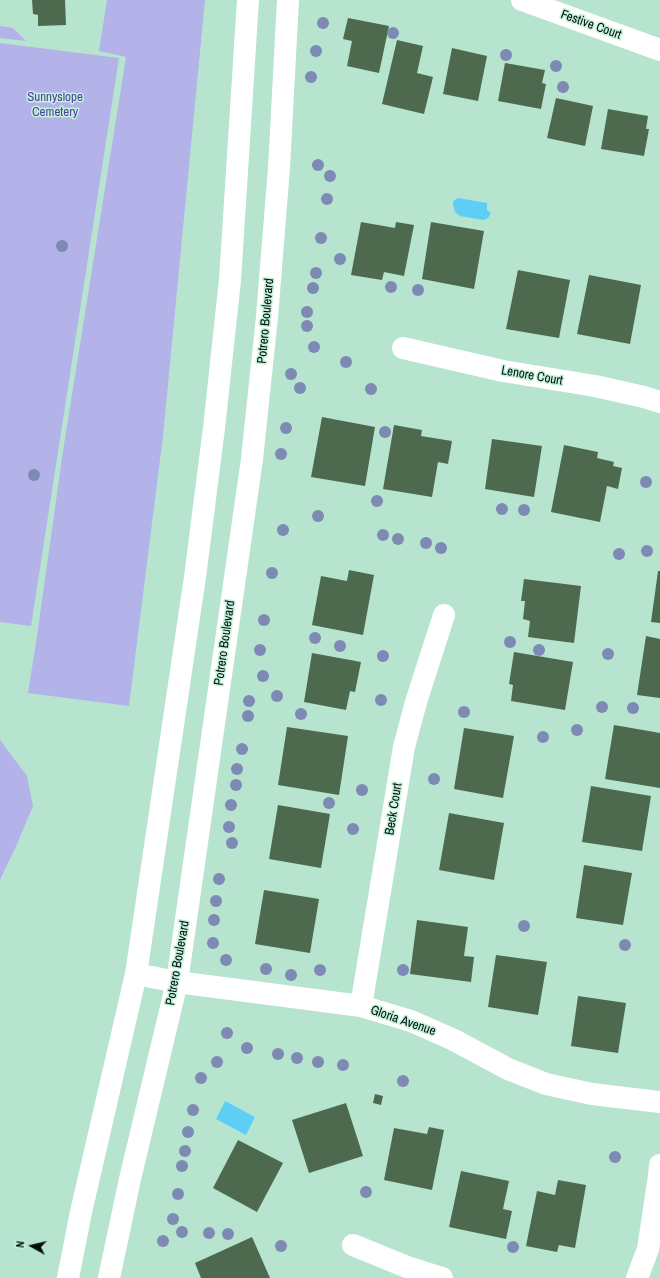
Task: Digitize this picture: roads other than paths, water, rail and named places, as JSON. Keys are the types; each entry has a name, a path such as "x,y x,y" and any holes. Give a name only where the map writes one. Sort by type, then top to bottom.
{"street":[{"path":"68,1278 81,1212 136,974 195,577 214,428 230,280 248,0"},
{"name":"Potrero Boulevard","path":"110,1278 130,1179 177,982 252,459 269,293 279,168 288,0"},
{"name":"Festive Court","path":"522,0 660,50"},
{"name":"Lenore Court","path":"403,348 503,371 595,386 660,402"},
{"name":"Beck Court","path":"361,1006 404,747 416,702 444,616"},
{"name":"Gloria Avenue","path":"136,974 177,982 361,1006 419,1024 454,1040 508,1069 546,1084 592,1094 660,1102"},
{"path":"636,1278 648,1248 660,1176 660,1165"},
{"path":"353,1245 407,1267 442,1278"}],"park label":[{"name":"Sunnyslope Cemetery","path":"55,106"}]}
